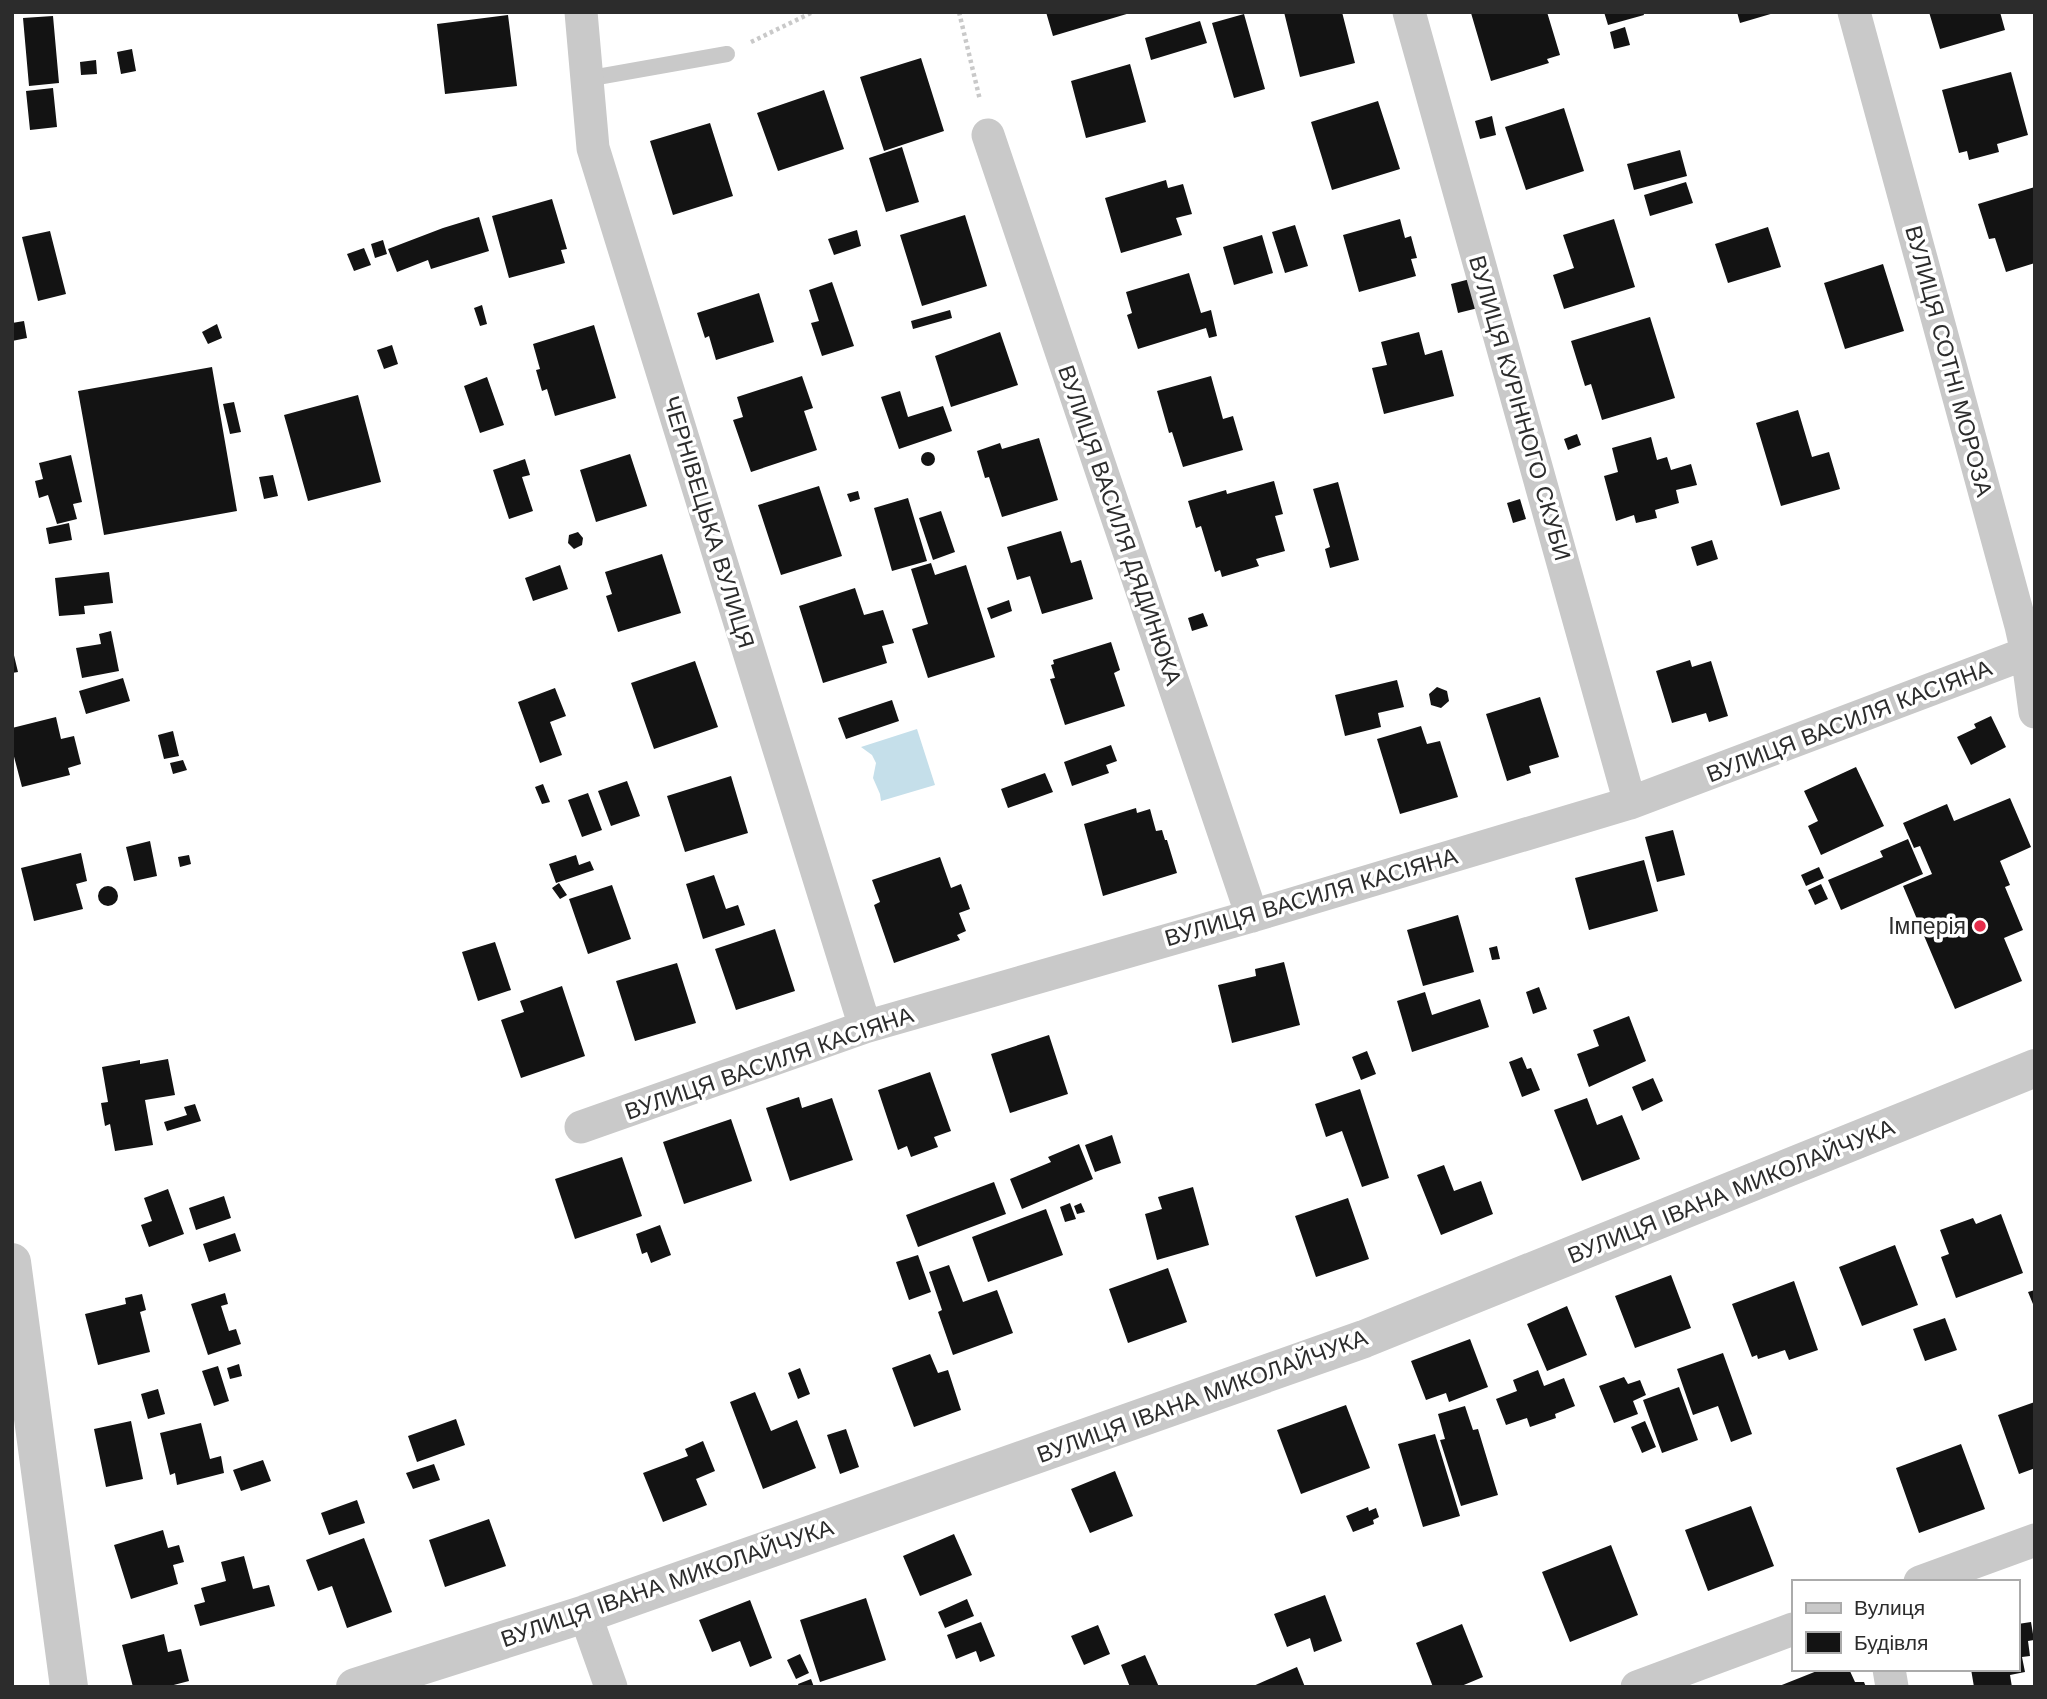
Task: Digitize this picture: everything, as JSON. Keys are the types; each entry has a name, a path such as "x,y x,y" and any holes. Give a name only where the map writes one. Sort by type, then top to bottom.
{"street":[{"name":"ЧЕРНІВЕЦЬКА ВУЛИЦЯ","path":"581,12 593,148 865,1027"},
{"name":"ВУЛИЦЯ КУРІННОГО СКУБИ","path":"1409,12 1630,803"},
{"name":"ВУЛИЦЯ СОТНІ МОРОЗА","path":"1854,12 2031,651 2035,712"},
{"name":"ВУЛИЦЯ ВАСИЛЯ ДЯДИНЮКА","path":"988,135 1252,915"},
{"name":"ВУЛИЦЯ ВАСИЛЯ КАСІЯНА","path":"581,1127 865,1027 1630,803 2031,651"},
{"name":"ВУЛИЦЯ ІВАНА МИКОЛАЙЧУКА","path":"355,1687 585,1614 1364,1339 2035,1068"},
{"path":"12,1262 69,1687"},
{"path":"1925,1580 2035,1540"},
{"path":"585,1614 611,1687"},
{"path":"1637,1687 1792,1629"}],"lane":[{"path":"586,79 727,54"}],"path":[{"path":"727,54 813,12"},
{"path":"959,12 988,135"}],"water":[{"path":"917,729 935,785 881,801 873,778 876,763 872,755 861,747"}],"building":[{"path":"1046,12 1130,12 1130,13 1053,36"},
{"path":"1284,12 1342,12 1355,63 1300,77"},
{"path":"1547,12 1560,55 1547,59 1549,63 1491,81 1471,13"},
{"path":"1604,12 1643,12 1644,15 1608,25"},
{"path":"1737,12 1774,12 1774,13 1740,23"},
{"path":"1929,12 2000,12 2005,30 1940,49"},
{"path":"1244,14 1265,89 1234,98 1212,23"},
{"path":"508,15 517,86 445,94 437,24"},
{"path":"53,16 59,83 29,86 23,18"},
{"path":"1200,21 1207,43 1151,60 1145,38"},
{"path":"1625,27 1630,45 1614,49 1610,32"},
{"path":"132,49 136,71 121,74 117,52"},
{"path":"921,58 944,131 884,151 860,77"},
{"path":"96,60 97,74 81,75 80,62"},
{"path":"1130,64 1146,122 1086,138 1071,81"},
{"path":"2011,72 2028,135 1997,144 1999,152 1969,160 1967,151 1959,153 1942,90"},
{"path":"53,88 57,127 30,130 26,91"},
{"path":"824,90 844,149 778,171 757,113"},
{"path":"1378,101 1400,169 1332,190 1311,122"},
{"path":"1564,108 1584,171 1526,190 1505,127"},
{"path":"1492,116 1496,135 1480,139 1475,121"},
{"path":"710,123 733,196 673,215 650,141"},
{"path":"902,147 919,202 886,212 869,158"},
{"path":"1680,150 1687,176 1634,190 1627,164"},
{"path":"1166,180 1168,188 1183,184 1192,214 1176,218 1182,235 1121,253 1105,198"},
{"path":"1686,182 1693,203 1650,216 1644,195"},
{"path":"2035,187 2035,263 2006,272 1995,238 1989,239 1978,204"},
{"path":"552,199 567,249 561,250 565,263 509,278 492,216"},
{"path":"965,215 987,286 922,306 900,235"},
{"path":"479,217 489,251 431,269 428,260 397,272 388,249"},
{"path":"1400,219 1405,238 1411,236 1417,258 1411,259 1416,276 1359,292 1343,235"},
{"path":"1614,219 1635,287 1564,309 1553,275 1574,268 1563,235"},
{"path":"1295,225 1308,266 1285,273 1272,232"},
{"path":"1768,227 1781,267 1728,283 1715,244"},
{"path":"857,230 861,246 834,255 828,239"},
{"path":"50,231 66,294 38,301 22,237"},
{"path":"1262,235 1273,273 1234,285 1223,247"},
{"path":"383,240 387,254 375,258 371,244"},
{"path":"364,248 371,265 354,271 347,254"},
{"path":"1883,264 1904,331 1845,349 1824,283"},
{"path":"1189,273 1201,313 1211,310 1217,336 1209,338 1206,328 1138,349 1127,315 1132,313 1126,292"},
{"path":"1470,279 1478,308 1458,313 1451,284"},
{"path":"832,282 854,346 822,356 811,323 819,321 809,290"},
{"path":"759,293 774,342 716,360 709,336 705,338 697,313"},
{"path":"482,305 487,324 480,326 474,308"},
{"path":"950,310 952,318 913,329 911,321"},
{"path":"1650,317 1675,398 1602,420 1591,384 1585,386 1571,341"},
{"path":"24,321 27,338 12,341 12,323"},
{"path":"217,324 222,338 208,344 202,332"},
{"path":"594,325 616,398 555,416 547,389 542,391 536,370 540,369 533,344"},
{"path":"1000,332 1018,385 951,407 935,356"},
{"path":"1419,332 1425,355 1442,350 1454,396 1384,414 1372,368 1387,365 1381,342"},
{"path":"392,345 398,364 384,369 377,350"},
{"path":"212,367 237,511 104,535 78,391"},
{"path":"802,376 813,408 804,411 817,450 751,472 733,420 743,417 737,397"},
{"path":"1211,376 1223,419 1233,416 1243,450 1183,467 1172,432 1169,433 1157,391"},
{"path":"487,377 504,425 480,433 464,386"},
{"path":"900,391 908,417 943,406 952,431 899,449 881,397"},
{"path":"358,395 381,482 308,501 284,415"},
{"path":"234,402 241,432 230,434 223,404"},
{"path":"1798,410 1812,457 1829,452 1840,489 1781,506 1756,423"},
{"path":"1577,434 1581,445 1568,450 1564,439"},
{"path":"1651,437 1657,460 1667,457 1671,470 1691,464 1697,485 1676,490 1679,503 1655,510 1657,518 1636,523 1634,515 1616,521 1604,476 1618,472 1612,448"},
{"path":"1039,438 1058,500 1002,517 977,451 1000,443 1002,449"},
{"path":"928,452 933,454 933,464 928,466 923,464 921,459 923,454"},
{"path":"630,454 647,506 596,522 580,470"},
{"path":"71,455 82,502 73,504 77,519 57,524 48,495 39,498 35,481 43,479 39,463"},
{"path":"525,459 530,475 522,477 533,511 509,519 493,470"},
{"path":"273,475 278,496 264,499 259,477"},
{"path":"1274,481 1283,514 1275,516 1285,551 1256,559 1259,566 1222,577 1220,570 1215,572 1201,526 1196,528 1188,501 1226,490 1227,494"},
{"path":"1338,482 1359,560 1330,568 1325,549 1330,547 1313,489"},
{"path":"819,486 842,556 781,575 758,505"},
{"path":"858,491 860,499 850,502 847,494"},
{"path":"908,498 927,561 892,571 874,508"},
{"path":"1520,499 1526,519 1513,523 1507,503"},
{"path":"941,511 955,552 933,560 919,518"},
{"path":"69,523 72,540 49,544 46,528"},
{"path":"1061,531 1071,563 1081,560 1093,599 1042,614 1030,576 1017,580 1007,547"},
{"path":"578,532 583,538 582,545 574,549 568,543 569,535"},
{"path":"1712,540 1718,559 1697,566 1691,547"},
{"path":"662,554 681,613 618,632 606,596 612,594 605,572"},
{"path":"931,563 935,575 966,565 995,657 928,678 912,629 928,624 911,569"},
{"path":"560,565 568,589 533,601 525,578"},
{"path":"109,572 113,603 84,606 85,614 59,616 55,578"},
{"path":"855,588 864,615 883,610 894,643 882,646 887,663 823,683 799,606"},
{"path":"1009,600 1012,611 991,619 987,608"},
{"path":"1203,613 1208,626 1192,631 1188,618"},
{"path":"111,631 119,671 82,678 76,648 101,644 99,634"},
{"path":"1111,642 1120,670 1114,673 1125,706 1065,725 1050,679 1055,678 1051,665 1054,664 1053,660"},
{"path":"12,647 18,672 12,673"},
{"path":"1690,660 1692,667 1711,661 1728,716 1709,722 1706,713 1672,723 1656,671"},
{"path":"695,661 718,727 654,749 631,683"},
{"path":"123,678 130,701 86,714 79,691"},
{"path":"1397,680 1404,707 1378,713 1381,727 1345,736 1335,695"},
{"path":"1437,687 1447,691 1449,701 1441,708 1431,705 1429,694"},
{"path":"555,688 566,716 550,722 562,755 540,763 518,702"},
{"path":"1540,697 1559,757 1529,766 1531,773 1507,781 1486,714"},
{"path":"892,700 899,721 846,739 838,718"},
{"path":"1991,716 2006,747 1971,765 1957,737 1976,728 1974,724"},
{"path":"56,717 61,739 74,736 81,764 68,768 70,775 22,787 12,749 12,728"},
{"path":"1421,726 1427,744 1440,741 1458,797 1400,814 1377,739"},
{"path":"173,731 179,756 164,759 158,735"},
{"path":"1111,745 1117,761 1106,765 1109,773 1072,786 1064,762"},
{"path":"183,760 187,770 173,774 170,763"},
{"path":"1856,767 1884,826 1821,855 1808,826 1818,821 1804,791"},
{"path":"1045,773 1053,792 1008,808 1001,789"},
{"path":"731,776 748,833 685,852 667,796"},
{"path":"627,781 640,816 611,826 598,791"},
{"path":"543,784 550,802 542,804 535,787"},
{"path":"588,793 602,830 582,837 568,800"},
{"path":"2010,798 2031,847 2000,861 2010,885 2005,887 2023,930 2004,938 2022,981 1955,1009 1903,886 1932,874 1920,846 1914,848 1903,823 1947,804 1954,821"},
{"path":"1136,808 1137,813 1150,809 1156,831 1162,830 1167,840 1177,873 1103,896 1084,824"},
{"path":"1673,830 1685,875 1657,882 1645,837"},
{"path":"1908,839 1923,874 1841,910 1828,880 1883,857 1880,851"},
{"path":"150,841 157,876 134,881 126,847"},
{"path":"81,853 87,881 76,884 83,909 34,921 21,868"},
{"path":"189,855 191,864 180,867 178,857"},
{"path":"576,855 579,865 590,861 594,870 556,883 549,864"},
{"path":"940,857 951,888 961,884 970,909 959,913 966,931 957,935 960,940 894,963 874,905 880,902 872,880"},
{"path":"1644,860 1658,911 1589,930 1575,878"},
{"path":"1819,867 1824,878 1806,886 1801,875"},
{"path":"714,875 726,909 738,905 745,925 703,939 686,884"},
{"path":"559,883 567,895 560,899 552,888"},
{"path":"1821,884 1828,899 1815,905 1808,890"},
{"path":"612,885 631,939 588,954 569,899"},
{"path":"108,886 115,889 118,896 115,903 108,906 101,903 98,896 101,889"},
{"path":"1458,915 1474,972 1423,986 1407,930"},
{"path":"775,929 795,991 736,1010 715,949"},
{"path":"495,942 511,990 478,1001 462,952"},
{"path":"1497,946 1500,959 1492,960 1489,948"},
{"path":"1284,962 1300,1025 1232,1043 1218,985 1256,976 1255,969"},
{"path":"677,963 696,1023 635,1041 616,981"},
{"path":"562,986 585,1056 521,1078 501,1020 524,1012 520,1001"},
{"path":"1539,987 1547,1009 1533,1014 1526,992"},
{"path":"1425,992 1432,1015 1480,999 1489,1027 1412,1052 1397,1001"},
{"path":"1629,1016 1646,1061 1589,1087 1577,1054 1599,1046 1593,1030"},
{"path":"1049,1035 1068,1094 1010,1113 991,1054"},
{"path":"1367,1051 1376,1074 1361,1080 1352,1057"},
{"path":"1522,1057 1527,1069 1531,1068 1540,1090 1522,1097 1509,1062"},
{"path":"168,1059 175,1095 145,1100 153,1145 115,1151 110,1124 105,1126 101,1103 108,1102 102,1067 140,1060 140,1064"},
{"path":"930,1072 951,1131 934,1137 938,1147 911,1157 907,1146 898,1150 878,1090"},
{"path":"1653,1078 1663,1101 1642,1111 1632,1087"},
{"path":"1360,1089 1389,1178 1362,1187 1342,1131 1326,1137 1315,1104"},
{"path":"799,1097 802,1108 832,1098 853,1160 790,1181 766,1108"},
{"path":"1587,1098 1597,1125 1622,1115 1640,1159 1582,1181 1554,1110"},
{"path":"195,1104 201,1121 167,1131 164,1122 187,1115 184,1107"},
{"path":"731,1119 752,1181 684,1204 663,1142"},
{"path":"1112,1135 1121,1163 1095,1172 1085,1145"},
{"path":"1079,1144 1093,1179 1022,1209 1010,1179 1051,1162 1048,1157"},
{"path":"622,1157 642,1216 575,1239 555,1179"},
{"path":"1444,1165 1454,1191 1481,1181 1493,1214 1441,1235 1417,1175"},
{"path":"994,1182 1006,1214 918,1247 906,1215"},
{"path":"1193,1187 1209,1245 1157,1260 1145,1214 1162,1209 1158,1197"},
{"path":"168,1189 184,1234 149,1247 141,1225 152,1221 144,1198"},
{"path":"224,1196 231,1218 196,1230 189,1208"},
{"path":"1348,1198 1369,1259 1316,1277 1295,1216"},
{"path":"1070,1203 1076,1219 1065,1222 1060,1207"},
{"path":"1081,1203 1085,1212 1077,1214 1074,1206"},
{"path":"1046,1209 1063,1255 988,1282 972,1237"},
{"path":"2001,1214 2023,1273 1956,1298 1941,1257 1949,1254 1940,1230 1973,1218 1976,1224"},
{"path":"660,1225 671,1255 651,1263 647,1252 642,1254 636,1234"},
{"path":"235,1233 241,1251 209,1262 203,1244"},
{"path":"1895,1245 1918,1305 1862,1326 1839,1267"},
{"path":"918,1255 931,1292 909,1300 896,1262"},
{"path":"949,1265 963,1302 997,1290 1013,1333 953,1355 938,1312 942,1310 929,1272"},
{"path":"1168,1268 1187,1322 1128,1343 1109,1289"},
{"path":"1671,1275 1691,1328 1635,1348 1615,1296"},
{"path":"1794,1281 1818,1350 1789,1360 1785,1350 1758,1359 1757,1355 1752,1357 1732,1304"},
{"path":"2035,1290 2035,1309 2028,1292"},
{"path":"225,1293 228,1304 221,1306 229,1331 236,1329 241,1344 208,1355 191,1304"},
{"path":"142,1294 146,1310 140,1312 150,1352 98,1365 85,1314 126,1304 125,1298"},
{"path":"1567,1306 1587,1355 1547,1371 1527,1324"},
{"path":"1945,1318 1957,1350 1925,1361 1913,1329"},
{"path":"1470,1339 1488,1387 1449,1402 1446,1393 1426,1400 1411,1361"},
{"path":"1723,1353 1752,1434 1731,1442 1718,1406 1693,1415 1677,1369"},
{"path":"930,1354 938,1373 948,1370 961,1410 914,1427 892,1368"},
{"path":"239,1364 242,1376 230,1379 227,1368"},
{"path":"218,1366 229,1401 214,1406 202,1371"},
{"path":"800,1368 810,1394 798,1399 788,1373"},
{"path":"1538,1370 1544,1386 1564,1378 1575,1406 1555,1414 1556,1418 1530,1427 1527,1418 1506,1425 1496,1399 1517,1391 1513,1380"},
{"path":"1624,1377 1628,1384 1640,1380 1646,1395 1633,1401 1638,1414 1614,1423 1599,1386"},
{"path":"1679,1387 1698,1440 1662,1453 1643,1400"},
{"path":"158,1389 165,1414 148,1419 141,1394"},
{"path":"755,1392 771,1431 797,1420 816,1468 763,1489 730,1402"},
{"path":"2035,1402 2035,1468 2019,1474 1998,1415"},
{"path":"1346,1405 1370,1468 1301,1494 1277,1430"},
{"path":"1465,1406 1473,1430 1478,1429 1498,1495 1461,1506 1440,1440 1445,1439 1438,1414"},
{"path":"456,1419 465,1445 417,1462 408,1436"},
{"path":"131,1421 143,1479 106,1487 94,1429"},
{"path":"1645,1421 1656,1447 1642,1453 1631,1427"},
{"path":"201,1423 210,1459 221,1456 224,1473 177,1485 175,1473 170,1475 160,1433"},
{"path":"846,1429 859,1467 840,1474 827,1435"},
{"path":"1435,1434 1460,1516 1423,1527 1398,1444"},
{"path":"703,1441 715,1471 696,1479 707,1505 663,1522 643,1473 688,1456 685,1449"},
{"path":"1961,1444 1985,1509 1919,1533 1896,1468"},
{"path":"263,1460 271,1481 241,1491 233,1470"},
{"path":"434,1464 440,1480 413,1489 406,1473"},
{"path":"1115,1471 1133,1516 1090,1533 1071,1489"},
{"path":"357,1500 365,1523 329,1535 321,1513"},
{"path":"1751,1506 1774,1566 1708,1591 1685,1530"},
{"path":"1368,1507 1369,1511 1376,1508 1379,1517 1373,1520 1374,1524 1353,1532 1346,1516"},
{"path":"489,1519 506,1566 445,1587 429,1540"},
{"path":"163,1530 168,1548 179,1545 184,1562 173,1565 178,1584 131,1599 114,1545"},
{"path":"954,1534 972,1575 920,1596 903,1556"},
{"path":"364,1538 392,1612 347,1628 332,1586 318,1591 306,1560"},
{"path":"1611,1545 1638,1615 1570,1642 1542,1572"},
{"path":"244,1556 253,1589 269,1585 275,1606 200,1626 194,1605 205,1602 201,1588 226,1581 221,1562"},
{"path":"1325,1595 1342,1641 1314,1652 1310,1638 1287,1647 1274,1614"},
{"path":"866,1598 886,1660 820,1682 800,1620"},
{"path":"967,1599 974,1616 945,1628 938,1612"},
{"path":"750,1600 772,1658 750,1667 740,1641 712,1652 699,1620"},
{"path":"981,1622 995,1656 980,1662 976,1651 956,1659 947,1635"},
{"path":"2031,1622 2034,1640 2028,1641 2030,1656 2022,1657 2025,1672 2010,1675 2012,1687 1974,1687 1971,1671 2019,1671 2019,1624"},
{"path":"1462,1624 1483,1677 1459,1687 1433,1687 1416,1643"},
{"path":"1098,1625 1110,1654 1084,1665 1071,1636"},
{"path":"164,1634 168,1652 181,1649 189,1681 166,1687 133,1687 122,1645"},
{"path":"800,1654 809,1673 796,1679 787,1660"},
{"path":"1145,1655 1159,1687 1130,1687 1121,1665"},
{"path":"1297,1667 1305,1687 1251,1687"},
{"path":"1817,1671 1850,1671 1855,1682 1864,1682 1866,1687 1777,1687"},
{"path":"811,1679 814,1687 799,1687 798,1684"}],"place":[{"name":"Імперія","path":"1980,926"}]}
